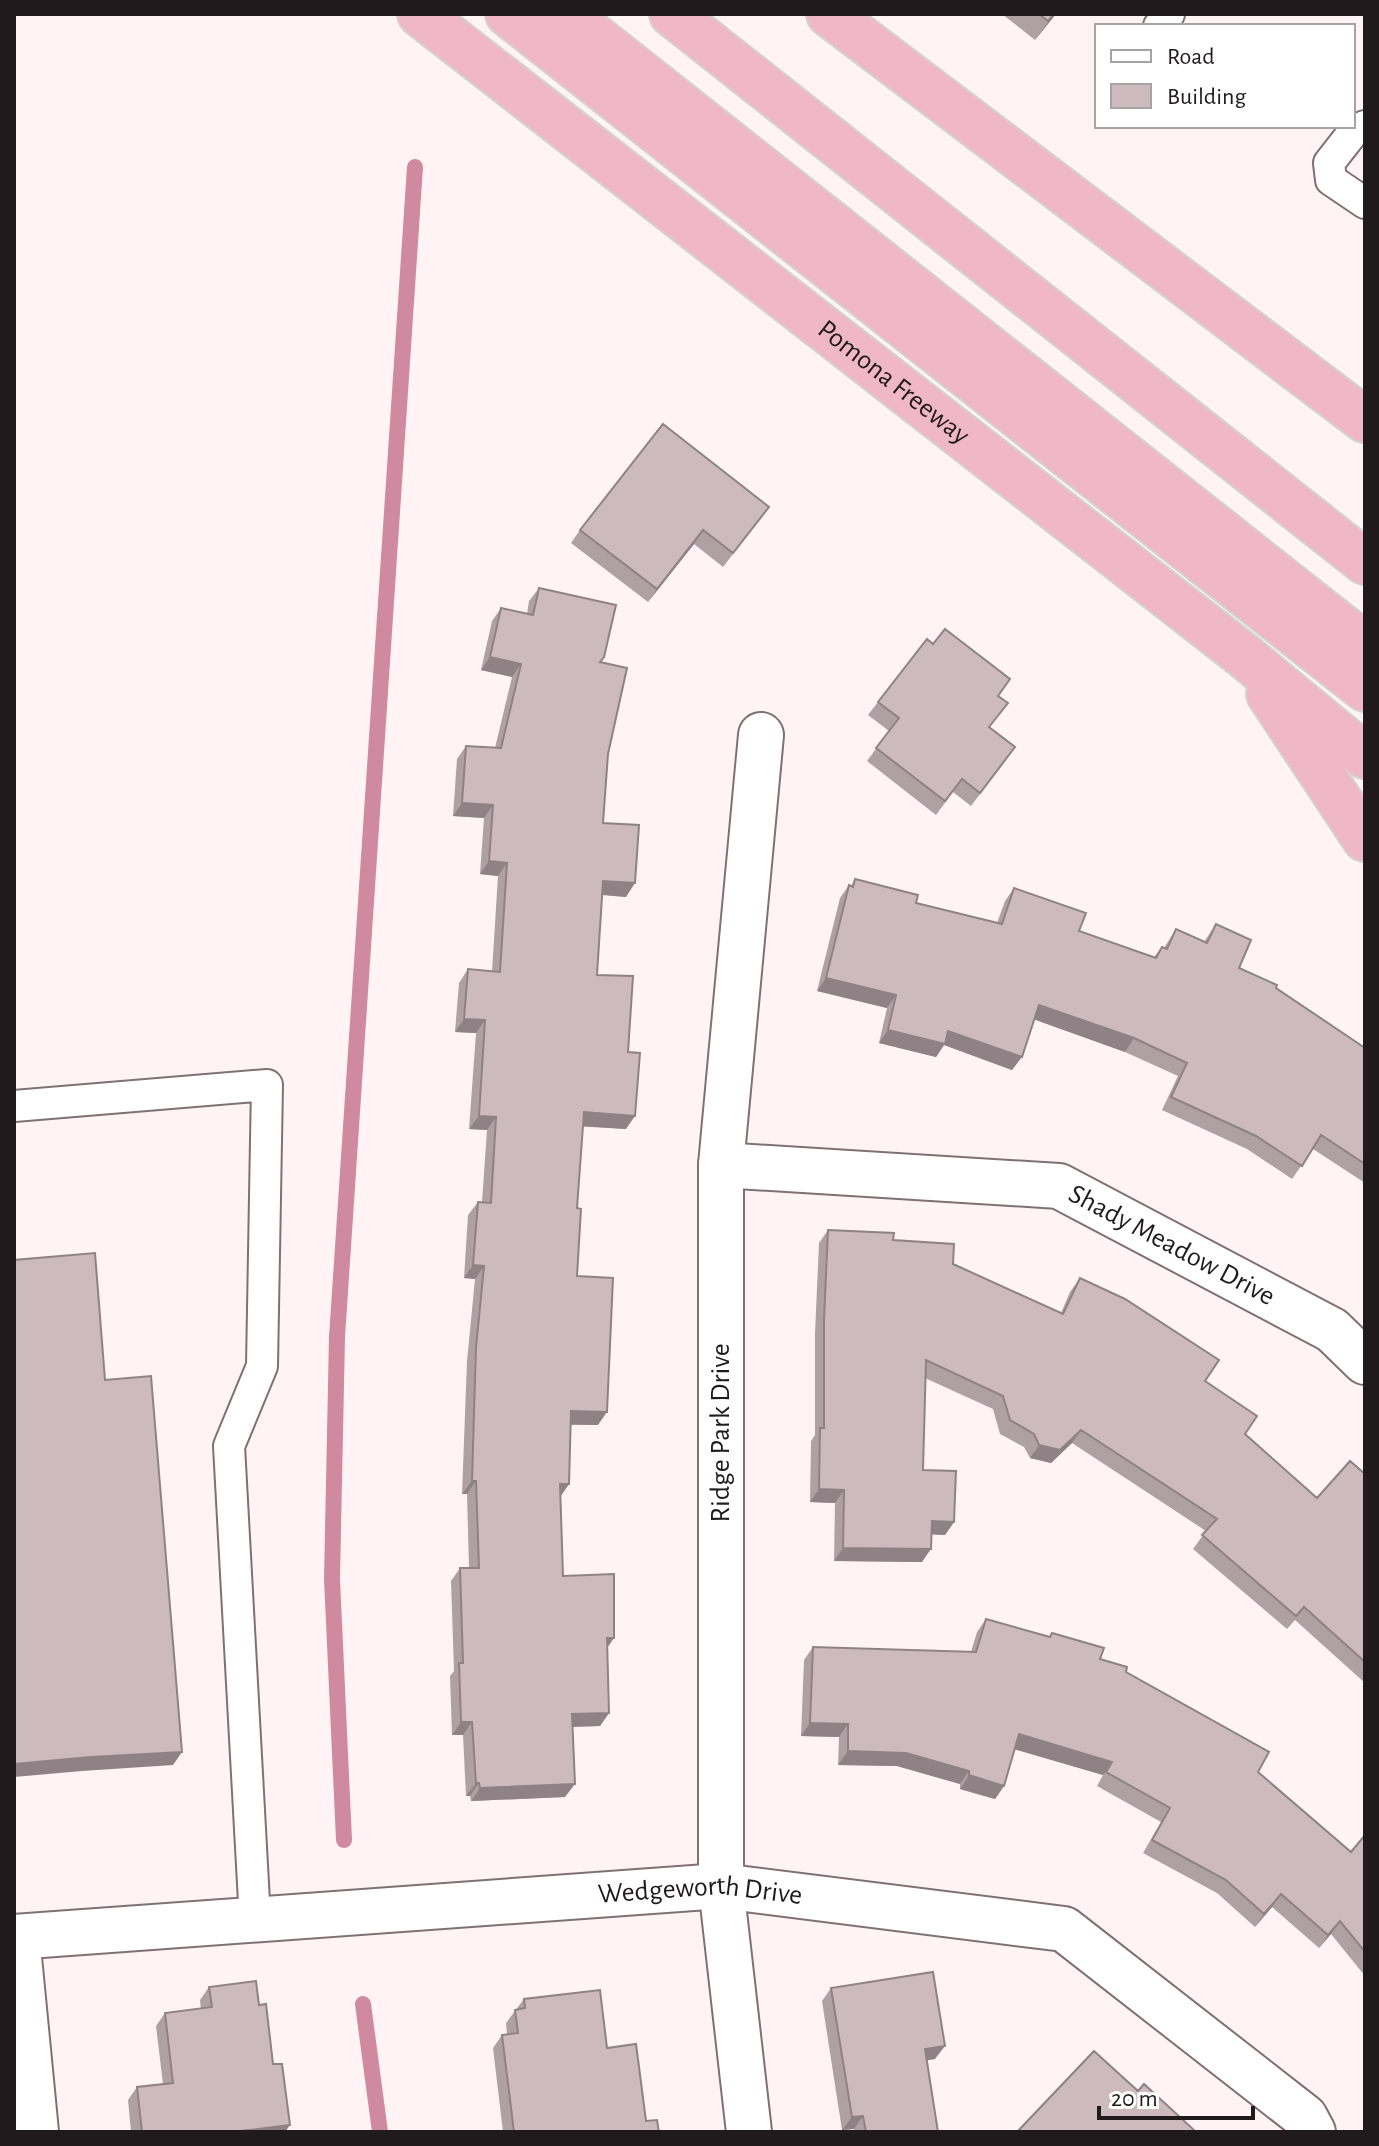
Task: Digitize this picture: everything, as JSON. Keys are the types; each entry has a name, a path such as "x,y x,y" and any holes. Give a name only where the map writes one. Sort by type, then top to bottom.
{"highway":[{"name":"Pomona Freeway","path":"420,14 1243,655 1365,756"},
{"path":"508,14 1365,689"},
{"path":"566,14 1365,645"},
{"path":"672,14 1365,562"},
{"path":"829,14 1365,420"},
{"path":"1243,655 1365,839"}],"street":[{"name":"Ridge Park Drive","path":"749,2132 721,1886 721,1165 761,735"},
{"name":"Shady Meadow Drive","path":"721,1165 1059,1186 1332,1330 1365,1362"},
{"name":"Wedgeworth Drive","path":"15,1937 721,1886 1064,1929 1305,2117 1313,2132"},
{"path":"15,1937 36,2132"}],"lane":[{"path":"1365,126 1354,131 1329,163 1331,180 1365,203"},
{"path":"14,1106 267,1085 262,1366 229,1446 255,1920"}],"building":[{"path":"1039,14 1054,14 1048,21"},
{"path":"663,424 769,507 733,553 703,530 657,589 580,530"},
{"path":"539,588 616,605 604,657 600,662 627,668 608,754 603,823 639,825 635,883 603,881 597,975 633,976 628,1052 640,1053 635,1116 584,1112 577,1208 581,1209 577,1276 613,1278 607,1412 571,1411 569,1484 560,1484 563,1576 614,1574 614,1638 607,1638 609,1713 572,1714 575,1784 480,1788 476,1783 472,1722 461,1722 460,1568 479,1568 476,1481 472,1481 476,1348 484,1266 473,1265 478,1202 491,1203 496,1117 479,1116 485,1020 464,1019 468,969 500,972 507,863 489,861 493,805 462,803 466,746 501,748 521,664 490,657 501,608 533,615"},
{"path":"945,629 1010,679 998,696 1008,703 989,727 1015,747 980,793 962,779 945,801 876,748 899,718 878,702 927,639 933,644"},
{"path":"855,879 918,895 916,903 1002,924 1014,888 1086,913 1079,931 1156,958 1162,947 1167,949 1176,929 1207,943 1216,924 1251,940 1239,968 1277,985 1276,988 1365,1048 1365,1164 1321,1135 1302,1166 1256,1136 1171,1097 1187,1063 1134,1038 1039,1005 1022,1057 948,1031 945,1044 888,1030 896,995 826,978 849,885 853,887"},
{"path":"828,1230 894,1233 893,1240 954,1244 953,1264 1063,1314 1080,1278 1125,1299 1219,1360 1205,1381 1257,1416 1245,1434 1317,1498 1350,1461 1365,1474 1365,1662 1304,1607 1296,1616 1202,1535 1217,1519 1081,1430 1060,1450 1039,1445 1034,1434 1010,1420 1003,1396 926,1360 923,1470 956,1471 954,1522 932,1521 931,1549 843,1548 844,1490 819,1489 820,1428 824,1428"},
{"path":"95,1253 105,1380 151,1376 182,1752 14,1764 14,1260"},
{"path":"986,1619 1104,1648 1100,1659 1127,1667 1126,1672 1269,1752 1258,1772 1351,1852 1365,1835 1365,1952 1340,1921 1328,1935 1281,1894 1264,1914 1226,1880 1152,1840 1170,1808 1106,1772 1112,1762 1019,1734 1004,1786 969,1775 969,1771 906,1753 848,1751 848,1724 810,1723 813,1647 976,1652"},
{"path":"933,1972 945,2046 925,2049 938,2132 866,2132 863,2116 852,2117 831,1988"},
{"path":"256,1981 259,2005 266,2004 273,2064 282,2064 290,2125 241,2132 142,2132 137,2087 173,2083 165,2013 212,2007 209,1987"},
{"path":"600,1990 607,2048 636,2044 646,2121 657,2120 659,2132 514,2132 502,2035 518,2033 515,2010 525,2008 524,1999"},
{"path":"1094,2051 1138,2091 1144,2084 1195,2132 1017,2132"}],"waterway":[{"path":"344,1840 332,1579 337,1337 415,167"},
{"path":"363,2004 380,2132"}]}
